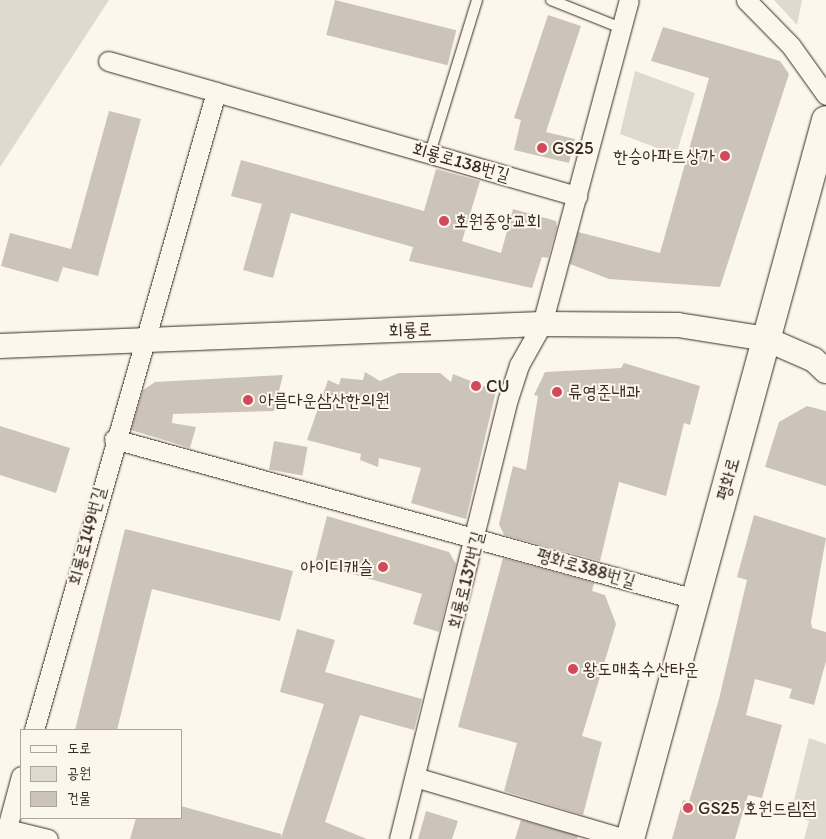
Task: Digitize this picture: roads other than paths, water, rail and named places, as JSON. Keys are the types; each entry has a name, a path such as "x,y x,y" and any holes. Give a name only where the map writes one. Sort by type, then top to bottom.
{"main road":[{"name":"평화로","path":"630,839 826,120"}],"street":[{"path":"542,324 629,0"},
{"path":"746,0 791,46 826,95"},
{"name":"회룡로138번길","path":"108,61 577,196"},
{"path":"141,342 216,92"},
{"name":"회룡로","path":"0,346 141,342 542,324 678,325 766,338 822,362"},
{"name":"회룡로137번길","path":"399,839 477,537 508,399 519,365 542,324"},
{"name":"회룡로149번길","path":"34,729 141,342"},
{"name":"평화로388번길","path":"114,439 477,537 694,599"},
{"path":"416,777 626,839"},
{"path":"20,780 6,834 48,839"}],"lane":[{"path":"430,153 477,0"},
{"path":"551,0 621,28"}],"place":[{"name":"GS25","path":"542,148"},
{"name":"한승아파트상가","path":"725,156"},
{"name":"호원중앙교회","path":"444,221"},
{"name":"CU","path":"476,386"},
{"name":"류영준내과","path":"557,392"},
{"name":"아름다운삼산한의원","path":"248,400"},
{"name":"아이디캐슬","path":"383,567"},
{"name":"왕도매축수산타운","path":"573,669"},
{"name":"GS25 호원드림점","path":"688,808"}]}
